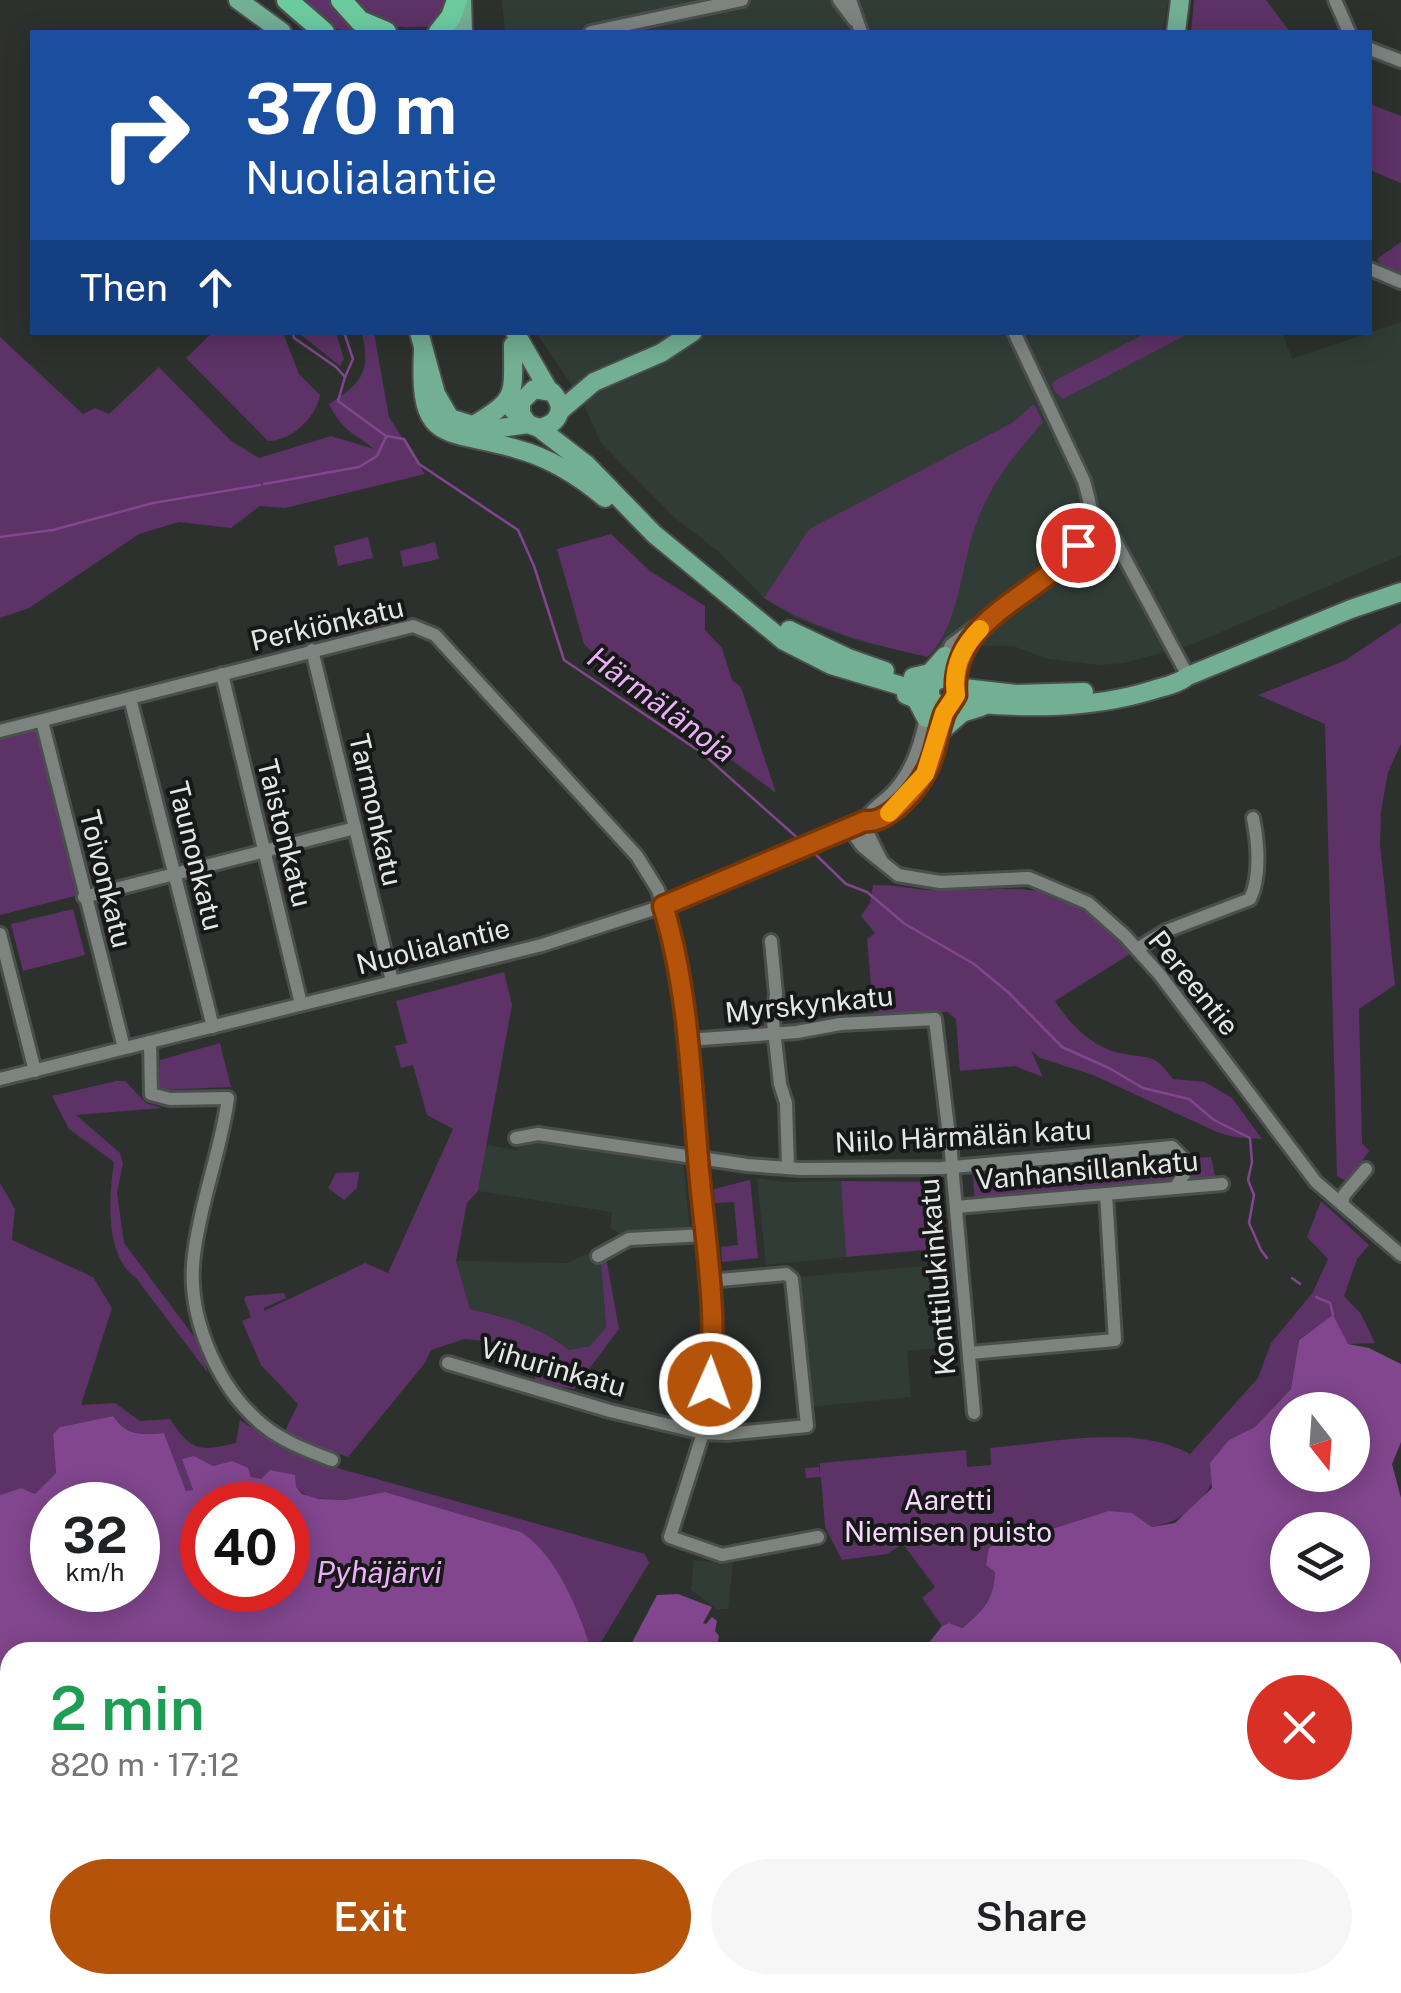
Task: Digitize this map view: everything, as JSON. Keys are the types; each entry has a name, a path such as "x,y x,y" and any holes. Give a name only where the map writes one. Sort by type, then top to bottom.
{"highway":[{"path":"288,0 322,30"},
{"path":"341,0 360,21 381,30"},
{"path":"441,30 460,0"}],"main road":[{"path":"238,0 279,30"},
{"path":"460,0 464,30"},
{"path":"474,0 474,30"},
{"path":"1176,30 1180,0"},
{"path":"421,341 442,409 454,421 472,426 542,408 661,354 686,336"},
{"path":"512,337 542,408 586,465 642,523 784,640 831,666 880,681 944,686 965,682 1011,688 1016,694 1105,690 1188,676"},
{"path":"472,426 498,410 511,394 515,379 512,337"},
{"path":"421,341 424,396 430,416 442,429 454,436 516,449 556,464 629,518 642,523"},
{"path":"939,733 962,713 986,705 1101,703 1179,683 1401,589"},
{"path":"752,613 848,658 944,686 986,705"},
{"path":"913,677 930,673 944,686"},
{"path":"880,681 887,689 916,699 926,718"}],"street":[{"path":"601,30 742,0"},
{"path":"839,0 858,27"},
{"path":"850,0 858,27"},
{"path":"1335,0 1348,30"},
{"path":"1372,50 1401,61"},
{"path":"1372,271 1401,282"},
{"path":"944,686 957,639 986,622 1066,560 1089,526 1090,506 1084,481 1015,335"},
{"path":"1089,526 1109,529 1188,676"},
{"name":"Perkiönkatu","path":"0,731 413,626 435,634 626,844 658,890 678,955 709,1282 712,1369 703,1433 670,1537 722,1555 818,1538"},
{"name":"Tarmonkatu","path":"312,650 392,982"},
{"name":"Taistonkatu","path":"222,674 302,1004"},
{"name":"Nuolialantie","path":"859,824 892,794 906,775 926,718 944,686"},
{"name":"Nuolialantie","path":"0,1079 542,945 663,906 859,824 880,820 920,780 930,764 939,733 944,686"},
{"name":"Taunonkatu","path":"130,698 213,1026"},
{"name":"Toivonkatu","path":"42,720 124,1048"},
{"path":"1137,949 1166,931 1242,904 1254,891 1257,847 1253,818"},
{"name":"Pereentie","path":"859,824 862,846 898,875 916,881 1008,878 1041,882 1088,903 1137,949 1178,998 1316,1182 1401,1255"},
{"path":"84,897 354,828"},
{"path":"0,934 35,1070"},
{"path":"771,942 788,1168"},
{"name":"Myrskynkatu","path":"688,1040 840,1024 935,1019"},
{"name":"Konttilukinkatu","path":"935,1019 974,1413"},
{"path":"150,1042 151,1094 170,1099 228,1098 194,1256 195,1300 220,1372 246,1410 279,1436 332,1460"},
{"name":"Niilo Härmälän katu","path":"516,1138 538,1134 788,1168 877,1170 1172,1147 1182,1157 1185,1173 1175,1188"},
{"path":"1342,1204 1344,1194 1366,1169"},
{"name":"Vanhansillankatu","path":"956,1207 1222,1184"},
{"path":"970,1354 1116,1340 1106,1194"},
{"path":"598,1256 629,1240 705,1235"},
{"name":"Vihurinkatu","path":"448,1364 703,1433 806,1426 792,1279 786,1274 709,1282"}],"shaded area":[{"path":"502,0 1168,0 1163,30 505,30"},
{"path":"1401,322 1401,555 1193,644 1124,663 1100,665 1048,659 1013,646 940,645 928,657 858,641 796,618 764,598 718,551 675,518 601,443 581,398 537,335 1283,335 1292,359"},
{"path":"520,1138 683,1161 690,1231 625,1236 610,1228 612,1212 478,1191 486,1145 517,1150"},
{"path":"757,1178 841,1181 846,1257 766,1265"},
{"path":"600,1248 606,1327 590,1346 569,1350 558,1341 498,1315 470,1309 456,1261 567,1263"},
{"path":"949,1264 956,1346 907,1351 911,1397 809,1407 798,1277"},
{"path":"694,1560 733,1563 728,1609 717,1609 691,1590"}],"green space":[{"path":"301,0 334,0 369,30 344,30 318,17"},
{"path":"349,0 451,0 435,26 410,27 378,22"},
{"path":"1194,0 1266,0 1288,30 1191,30"},
{"path":"1372,105 1401,116 1401,183 1372,171"},
{"path":"1401,242 1401,274 1381,266 1377,259"},
{"path":"210,335 284,335 299,374 320,395 318,404 301,427 268,441 186,358"},
{"path":"301,335 337,335 344,359 340,366"},
{"path":"362,335 374,335 389,417 425,474 285,508 260,506 231,528 179,522 139,534 29,608 0,618 0,337 83,414 95,408 109,414 159,367 230,440 259,458 331,436 374,449 344,426 329,404 356,383 365,358"},
{"path":"1142,335 1186,335 1063,399 1055,392 1052,383"},
{"path":"1034,404 1043,422 990,492 972,536 948,626 928,657 844,635 764,598 809,529 1012,423"},
{"path":"611,534 650,571 705,606 705,630 722,648 732,680 741,687 776,793 609,669 584,644 557,549"},
{"path":"368,537 373,558 338,566 334,546"},
{"path":"435,542 439,559 403,567 400,551"},
{"path":"1401,623 1401,744 1388,772 1380,845 1395,985 1359,1009 1362,1143 1369,1151 1348,1182 1337,1176 1325,724 1258,695 1344,661"},
{"path":"37,727 79,895 0,915 0,736"},
{"path":"873,885 935,890 1021,889 1062,898 1082,910 1130,954 1055,1001 1061,1010 1084,1035 1104,1047 1152,1059 1173,1079 1205,1082 1232,1098 1262,1139 1217,1132 1093,1075 1040,1058 1031,1050 1043,1077 1015,1066 960,1071 956,1019 947,1012 874,1018 867,939 875,933 861,916 870,903"},
{"path":"73,909 85,955 23,971 11,924"},
{"path":"504,972 512,1005 478,1191 467,1203 456,1261 470,1309 522,1324 569,1350 590,1346 606,1327 600,1248 607,1263 619,1329 574,1389 535,1382 535,1365 514,1344 464,1339 431,1350 425,1363 348,1457 284,1433 298,1404 261,1365 242,1321 251,1317 244,1299 284,1293 286,1298 264,1311 365,1263 388,1273 453,1129 427,1115 413,1065 401,1068 395,1046 407,1043 396,1001"},
{"path":"220,1043 231,1087 161,1090 160,1060"},
{"path":"125,1081 146,1103 162,1108 76,1115 120,1153 123,1163 117,1193 124,1243 198,1342 208,1373 118,1255 110,1208 114,1162 69,1129 52,1096"},
{"path":"1165,1153 1177,1164 1174,1179 1167,1184 975,1200 972,1169"},
{"path":"1211,1157 1216,1180 1190,1183 1188,1158"},
{"path":"359,1172 357,1188 344,1200 328,1188 336,1173"},
{"path":"750,1180 758,1258 722,1262 721,1247 738,1245 734,1202 715,1203 714,1189"},
{"path":"841,1181 941,1182 947,1248 846,1257"},
{"path":"0,1183 15,1209 12,1240 93,1277 112,1308 81,1405 115,1403 140,1421 170,1419 184,1438 204,1448 236,1443 240,1420 285,1449 341,1469 645,1554 649,1563 601,1642 589,1642 560,1582 542,1553 521,1532 385,1492 345,1500 311,1498 310,1482 287,1482 270,1471 261,1480 250,1477 232,1461 213,1466 194,1457 183,1459 190,1482 183,1482 164,1433 135,1433 113,1416 69,1425 53,1434 56,1473 47,1482 30,1482 30,1492 21,1488 0,1495"},
{"name":"Aaretti Niemisen puisto","path":"1321,1201 1369,1245 1357,1259 1344,1296 1361,1314 1375,1343 1348,1344 1321,1325 1299,1339 1291,1389 1270,1392 1270,1411 1255,1427 1229,1440 1204,1496 1183,1516 1152,1527 1132,1513 1006,1537 990,1548 986,1565 995,1572 990,1598 961,1628 949,1623 942,1626 922,1598 935,1587 903,1544 887,1554 842,1560 825,1527 821,1477 806,1478 805,1468 819,1467 820,1475 820,1463 966,1450 967,1467 991,1465 990,1448 1119,1437 1144,1439 1190,1454 1258,1378 1271,1343 1313,1292 1328,1259 1307,1237"}],"water":[{"name":"Pyhäjärvi","path":"1333,1315 1348,1344 1369,1348 1401,1364 1401,1442 1392,1464 1401,1498 1401,1642 930,1642 942,1626 949,1623 962,1628 986,1604 995,1572 986,1565 989,1548 1006,1537 1055,1528 1109,1511 1132,1513 1152,1527 1175,1523 1212,1488 1210,1463 1229,1440 1255,1427 1270,1411 1270,1492 1370,1492 1370,1392 1288,1392 1299,1340"},
{"name":"Pyhäjärvi","path":"113,1416 135,1433 164,1433 183,1482 180,1612 310,1612 310,1496 345,1500 385,1492 521,1532 554,1567 589,1642 0,1642 0,1495 21,1488 30,1492 30,1612 160,1612 160,1482 47,1482 56,1473 53,1434 60,1427"},
{"name":"Pyhäjärvi","path":"194,1456 213,1466 232,1461 248,1468 251,1477 261,1479 270,1470 295,1475 296,1482 190,1482 182,1459"},
{"path":"678,1594 712,1607 703,1623 712,1617 717,1621 718,1642 632,1642 657,1595"}],"waterway":[{"name":"Härmälänoja","path":"294,335 345,377 338,401 386,436 404,439 419,464 518,530 534,566 564,660 702,753 801,841"},
{"path":"345,335 353,359 345,377"},
{"path":"264,484 359,467 377,456 386,437"},
{"path":"0,537 53,530 153,503 260,485"},
{"name":"Härmälänoja","path":"810,849 846,884 867,892 905,924 974,964 1062,1047 1143,1088 1189,1099 1214,1120 1250,1138 1252,1162 1248,1180 1254,1195 1249,1223 1267,1258"},
{"name":"Härmälänoja","path":"1292,1278 1300,1284"},
{"name":"Härmälänoja","path":"1316,1297 1330,1303 1333,1315"}],"slow traffic":[{"path":"889,813 930,764 944,713 956,695 953,683 962,651 980,629"}],"route":[{"path":"710,1384 712,1319 688,1040 678,955 663,906 865,821 880,820 894,808 930,764 944,713 956,695 956,670 969,640 986,622 1066,560 1078,545"}]}
